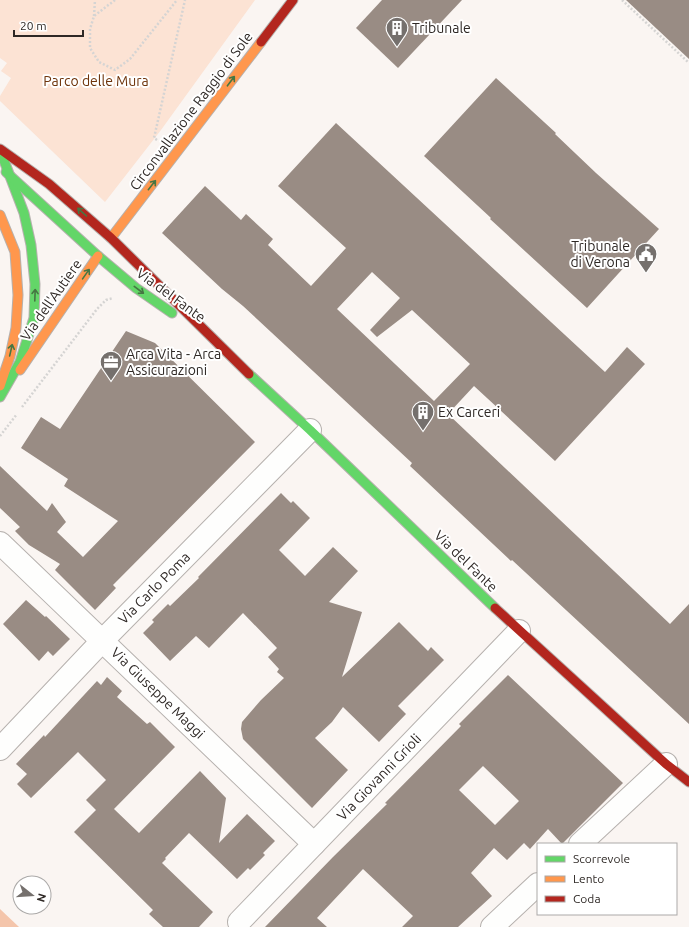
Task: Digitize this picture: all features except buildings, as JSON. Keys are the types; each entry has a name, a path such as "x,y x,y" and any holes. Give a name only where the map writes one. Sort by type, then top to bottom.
{"street":[{"name":"Circonvallazione Raggio di Sole","path":"111,238 293,0"},
{"name":"Via dell'Autiere","path":"0,149 24,213 31,245 35,284 34,318 20,362 0,398"},
{"name":"Via dell'Autiere","path":"0,149 49,184 129,255"},
{"name":"Via dell'Autiere","path":"0,166 98,256 0,398"},
{"path":"0,215 15,252 18,295 16,328 10,356 0,388"},
{"name":"Via del Fante","path":"129,255 228,354 310,430 519,631 666,764 689,782"},
{"name":"Via del Fante","path":"98,256 136,288 228,354"},
{"name":"Via Carlo Poma","path":"0,749 103,640 310,430"},
{"name":"Via Giuseppe Maggi","path":"0,543 103,640 314,844"},
{"name":"Via Giovanni Grioli","path":"239,922 519,631"},
{"path":"581,843 666,764"},
{"path":"492,927 537,885"}],"path":[{"path":"95,0 94,16 90,29 90,48 99,62 115,70 130,59 177,0"},
{"path":"94,16 115,0"},
{"path":"159,142 154,138 185,0"},
{"path":"622,0 689,63"},
{"path":"0,436 97,309 106,300 119,298"}],"green space":[{"name":"Parco delle Mura","path":"0,0 255,0 161,130 105,202 0,101 0,96 11,78 1,71 7,63 0,58"}],"shaded area":[{"path":"0,909 19,927 0,927"}],"traffic: fast":[{"path":"0,150 24,213 31,245 35,284 34,318 20,362 0,397"},
{"path":"6,172 98,256 136,288 172,313"},
{"path":"249,374 310,430 495,608"}],"traffic: slow":[{"path":"111,238 261,42"},
{"path":"0,215 15,252 18,295 16,328 10,356 0,386"},
{"path":"20,370 98,256"}],"traffic: jam":[{"path":"261,42 293,0"},
{"path":"0,149 49,184 111,238 249,374"},
{"path":"495,608 666,764 689,782"}],"place":[{"name":"Tribunale","path":"397,48"},
{"name":"Tribunale di Verona","path":"646,274"},
{"name":"Arca Vita - Arca Assicurazioni","path":"111,382"},
{"name":"Ex Carceri","path":"423,432"}]}
